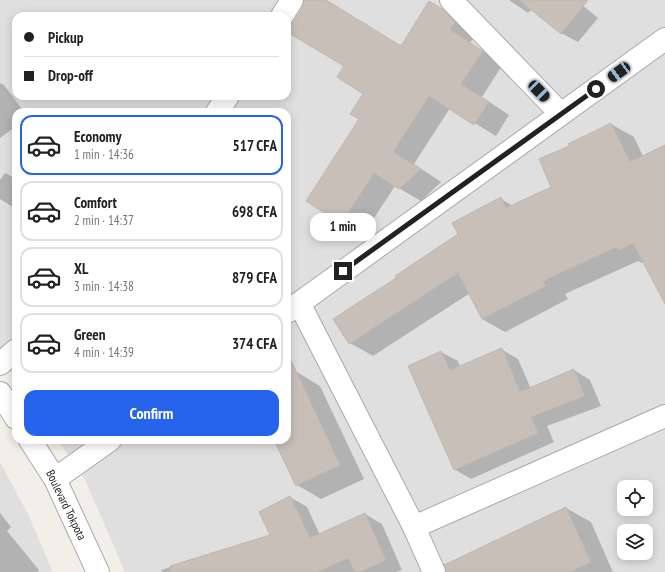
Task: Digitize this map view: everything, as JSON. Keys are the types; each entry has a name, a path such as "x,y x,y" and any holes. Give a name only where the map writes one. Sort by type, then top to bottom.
{"street":[{"path":"284,12 292,0"},
{"path":"451,0 561,114"},
{"path":"434,572 414,528 293,308 665,39"},
{"path":"0,364 12,354"},
{"path":"0,393 12,412"},
{"path":"414,528 665,416"},
{"name":"Boulevard Tokpota","path":"33,444 55,479 98,572"},
{"path":"55,479 104,444"}],"shaded area":[{"path":"0,0 665,0 665,572 125,572 85,480 61,444 291,444 291,108 12,108 12,373 0,358"},
{"path":"0,462 28,514 53,572 0,572"}],"building":[{"path":"304,0 326,0 401,46 429,1 444,10 455,22 450,30 483,51 461,84 489,102 474,125 429,96 393,152 421,169 399,189 374,173 341,224 306,201 359,119 350,114 363,94 337,77 344,66 291,34 291,24 303,7"},
{"path":"519,0 588,0 561,34"},
{"path":"611,123 630,162 665,145 665,304 633,243 619,251 617,247 543,281 546,286 482,319 458,273 349,344 333,319 396,278 395,276 458,234 452,223 501,197 506,208 551,187 539,159 569,146 568,144"},
{"path":"502,348 520,392 574,369 585,396 531,417 538,433 454,470 408,366 441,351 450,370"},
{"path":"291,361 340,465 296,486 276,444 291,444"},
{"path":"290,496 310,538 365,513 386,560 360,572 355,572 348,558 318,572 171,572 170,566 270,535 259,512"},
{"path":"566,507 591,562 570,572 446,572 444,565"}],"route":[{"path":"343,271 596,89"}]}
